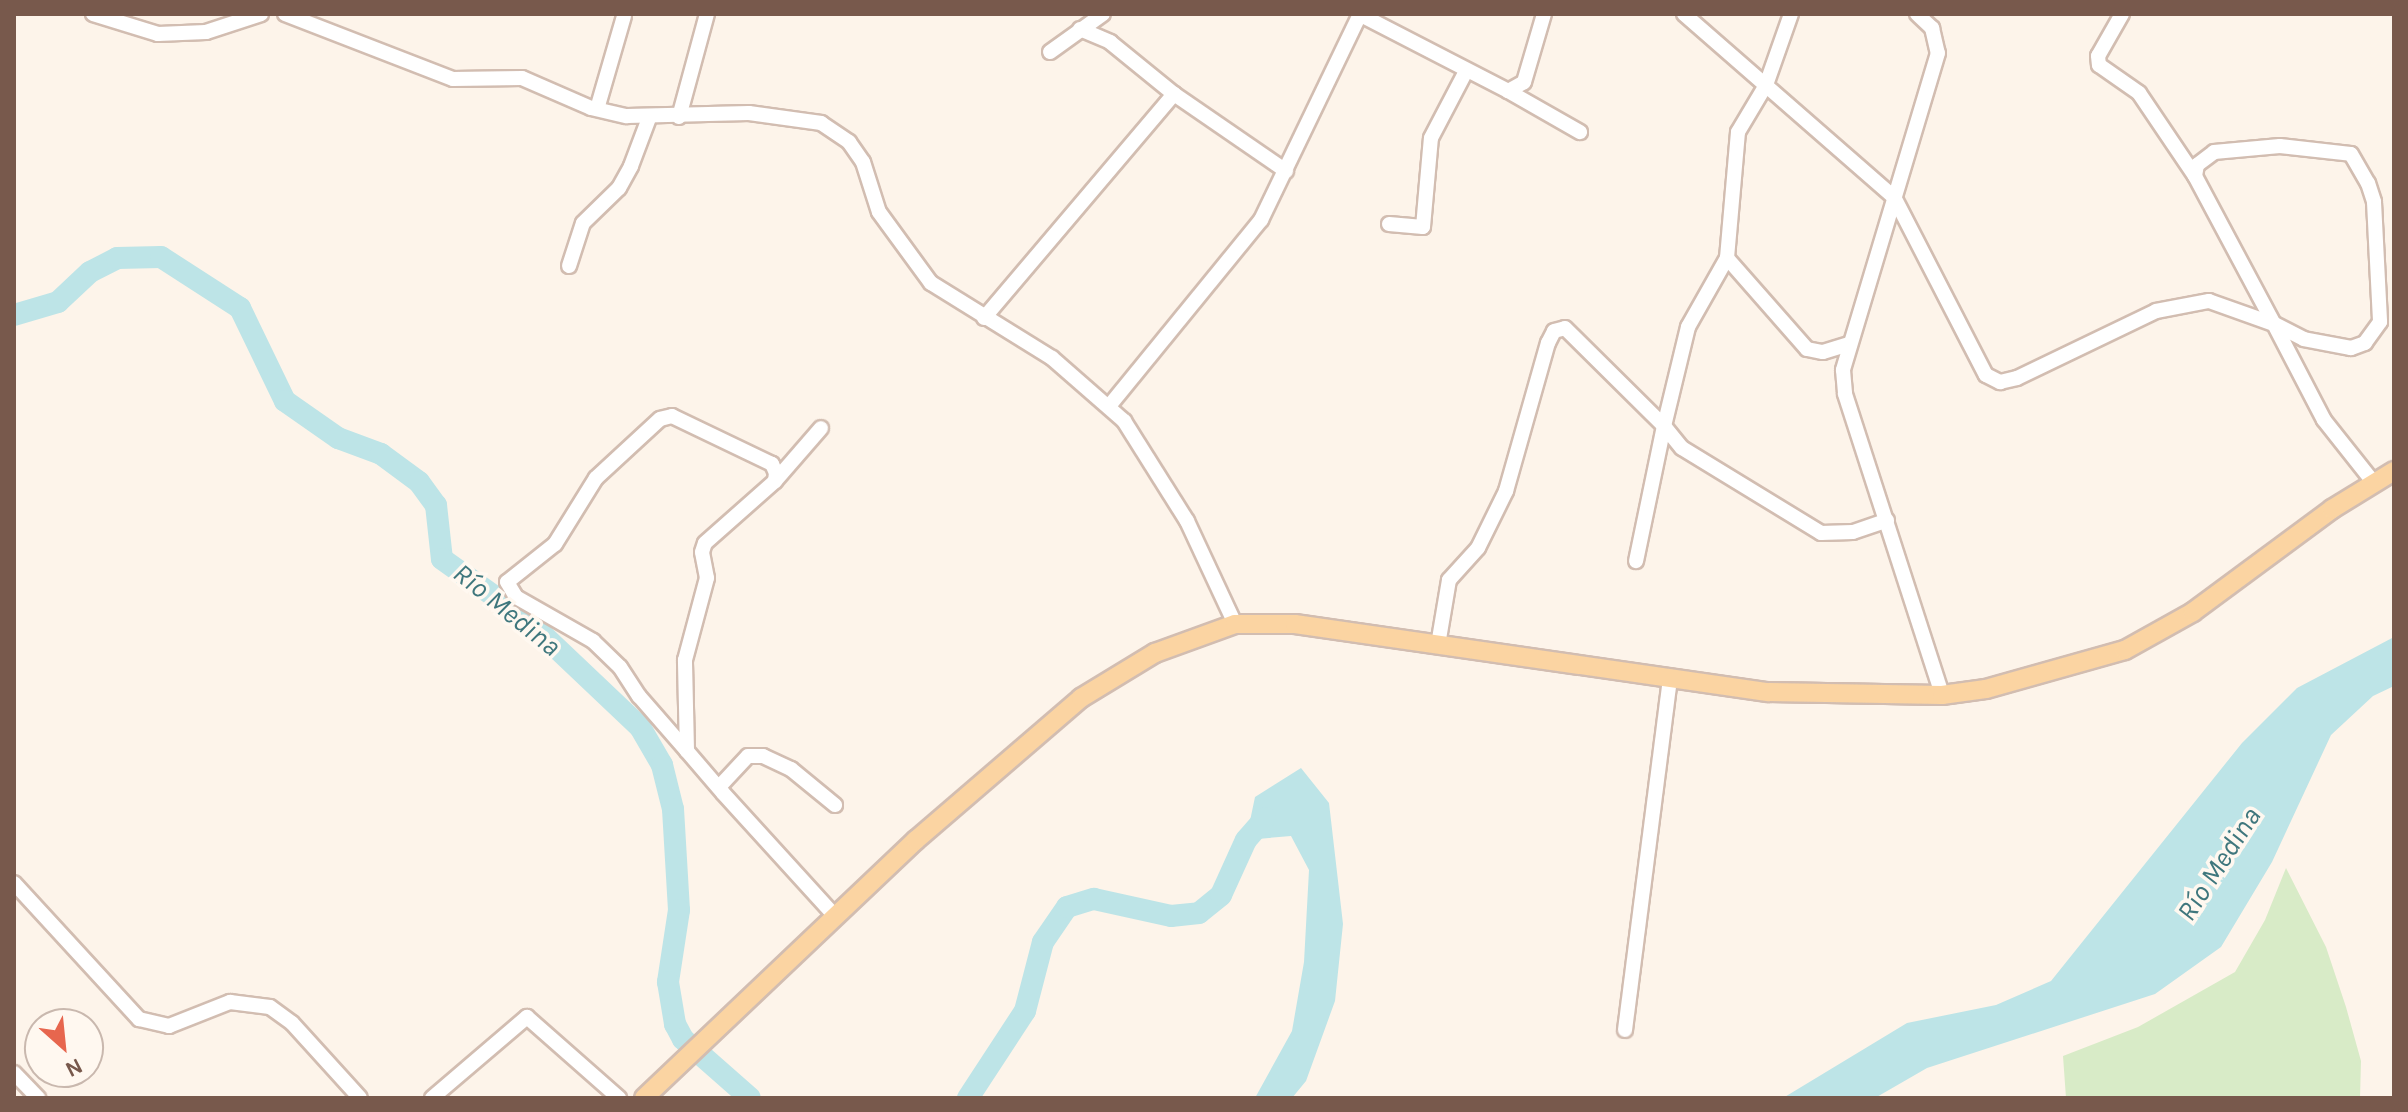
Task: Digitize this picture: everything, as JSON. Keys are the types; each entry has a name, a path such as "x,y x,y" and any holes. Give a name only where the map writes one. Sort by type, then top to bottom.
{"main road":[{"path":"2374,483 2394,455"},
{"path":"644,1098 916,840 1081,698 1155,653 1235,624 1295,624 1769,692 1942,695 2022,682 2125,650 2193,612 2394,471"}],"street":[{"path":"93,14 158,34 206,32 261,14"},
{"path":"285,14 453,79 522,78 597,109 649,118 749,113 821,123 849,142 863,162 879,212 931,283 1052,358 1110,405 1187,521 1235,624"},
{"path":"679,117 707,14"},
{"path":"1050,52 1103,14"},
{"path":"1110,405 1261,220 1359,14 1580,132"},
{"path":"1508,91 1524,82 1544,14"},
{"path":"1684,14 1894,197 1986,375 2000,382 2183,303 2209,301 2274,324 2304,339 2351,348 2376,334 2380,322 2374,202 2357,160 2335,149 2266,147 2214,152 2197,165 2195,176"},
{"path":"1636,561 1688,327 1727,258 1738,132 1766,85 1791,14"},
{"path":"1917,14 1932,28 1938,53 1850,344 1845,394 1942,695"},
{"path":"2122,14 2099,65 2139,93 2195,176 2324,420 2374,483"},
{"path":"597,109 624,16"},
{"path":"1080,29 1110,42 1174,94 1286,171"},
{"path":"1389,224 1423,227 1431,138 1443,106 1466,71"},
{"path":"984,318 1174,94"},
{"path":"569,266 583,223 619,188 649,118"},
{"path":"1727,258 1807,349 1823,352 1850,344"},
{"path":"1438,645 1449,580 1478,548 1506,491 1554,331 1565,328 1572,333 1682,448 1821,533 1853,532 1887,520"},
{"path":"775,481 772,464 672,416 660,419 596,478 555,544 507,582 516,597 602,650 687,751 836,917"},
{"path":"687,751 685,660 707,578 705,543 775,481 821,428"},
{"path":"1625,1030 1670,679"},
{"path":"719,787 748,756 763,756 791,769 835,805"},
{"path":"14,883 139,1019 169,1026 230,1002 270,1007 292,1023 360,1098"},
{"path":"432,1098 527,1017 619,1098"},
{"path":"14,1073 38,1098"}],"green space":[{"path":"2286,868 2326,947 2346,1007 2361,1061 2360,1098 2066,1098 2063,1056 2138,1027 2235,972 2265,920"}],"water":[{"path":"2394,637 2394,686 2373,696 2331,735 2272,862 2221,947 2155,994 1927,1068 1875,1098 1783,1098 1907,1023 1996,1005 2051,981 2242,743 2297,688"},
{"path":"1301,768 1329,803 1343,924 1335,1001 1306,1081 1292,1098 1255,1098 1292,1031 1304,962 1309,870 1291,836 1246,840 1255,797"}],"waterway":[{"name":"Río Medina","path":"14,315 58,302 90,272 117,258 161,257 240,308 285,401 338,438 381,454 419,482 436,505 442,559 526,619 640,727 662,765 673,809 679,910 668,982 675,1024 683,1039 750,1098"},
{"name":"Río Medina","path":"968,1098 1025,1011 1043,942 1067,907 1094,899 1171,916 1199,913 1221,895 1246,840 1265,818"}]}
